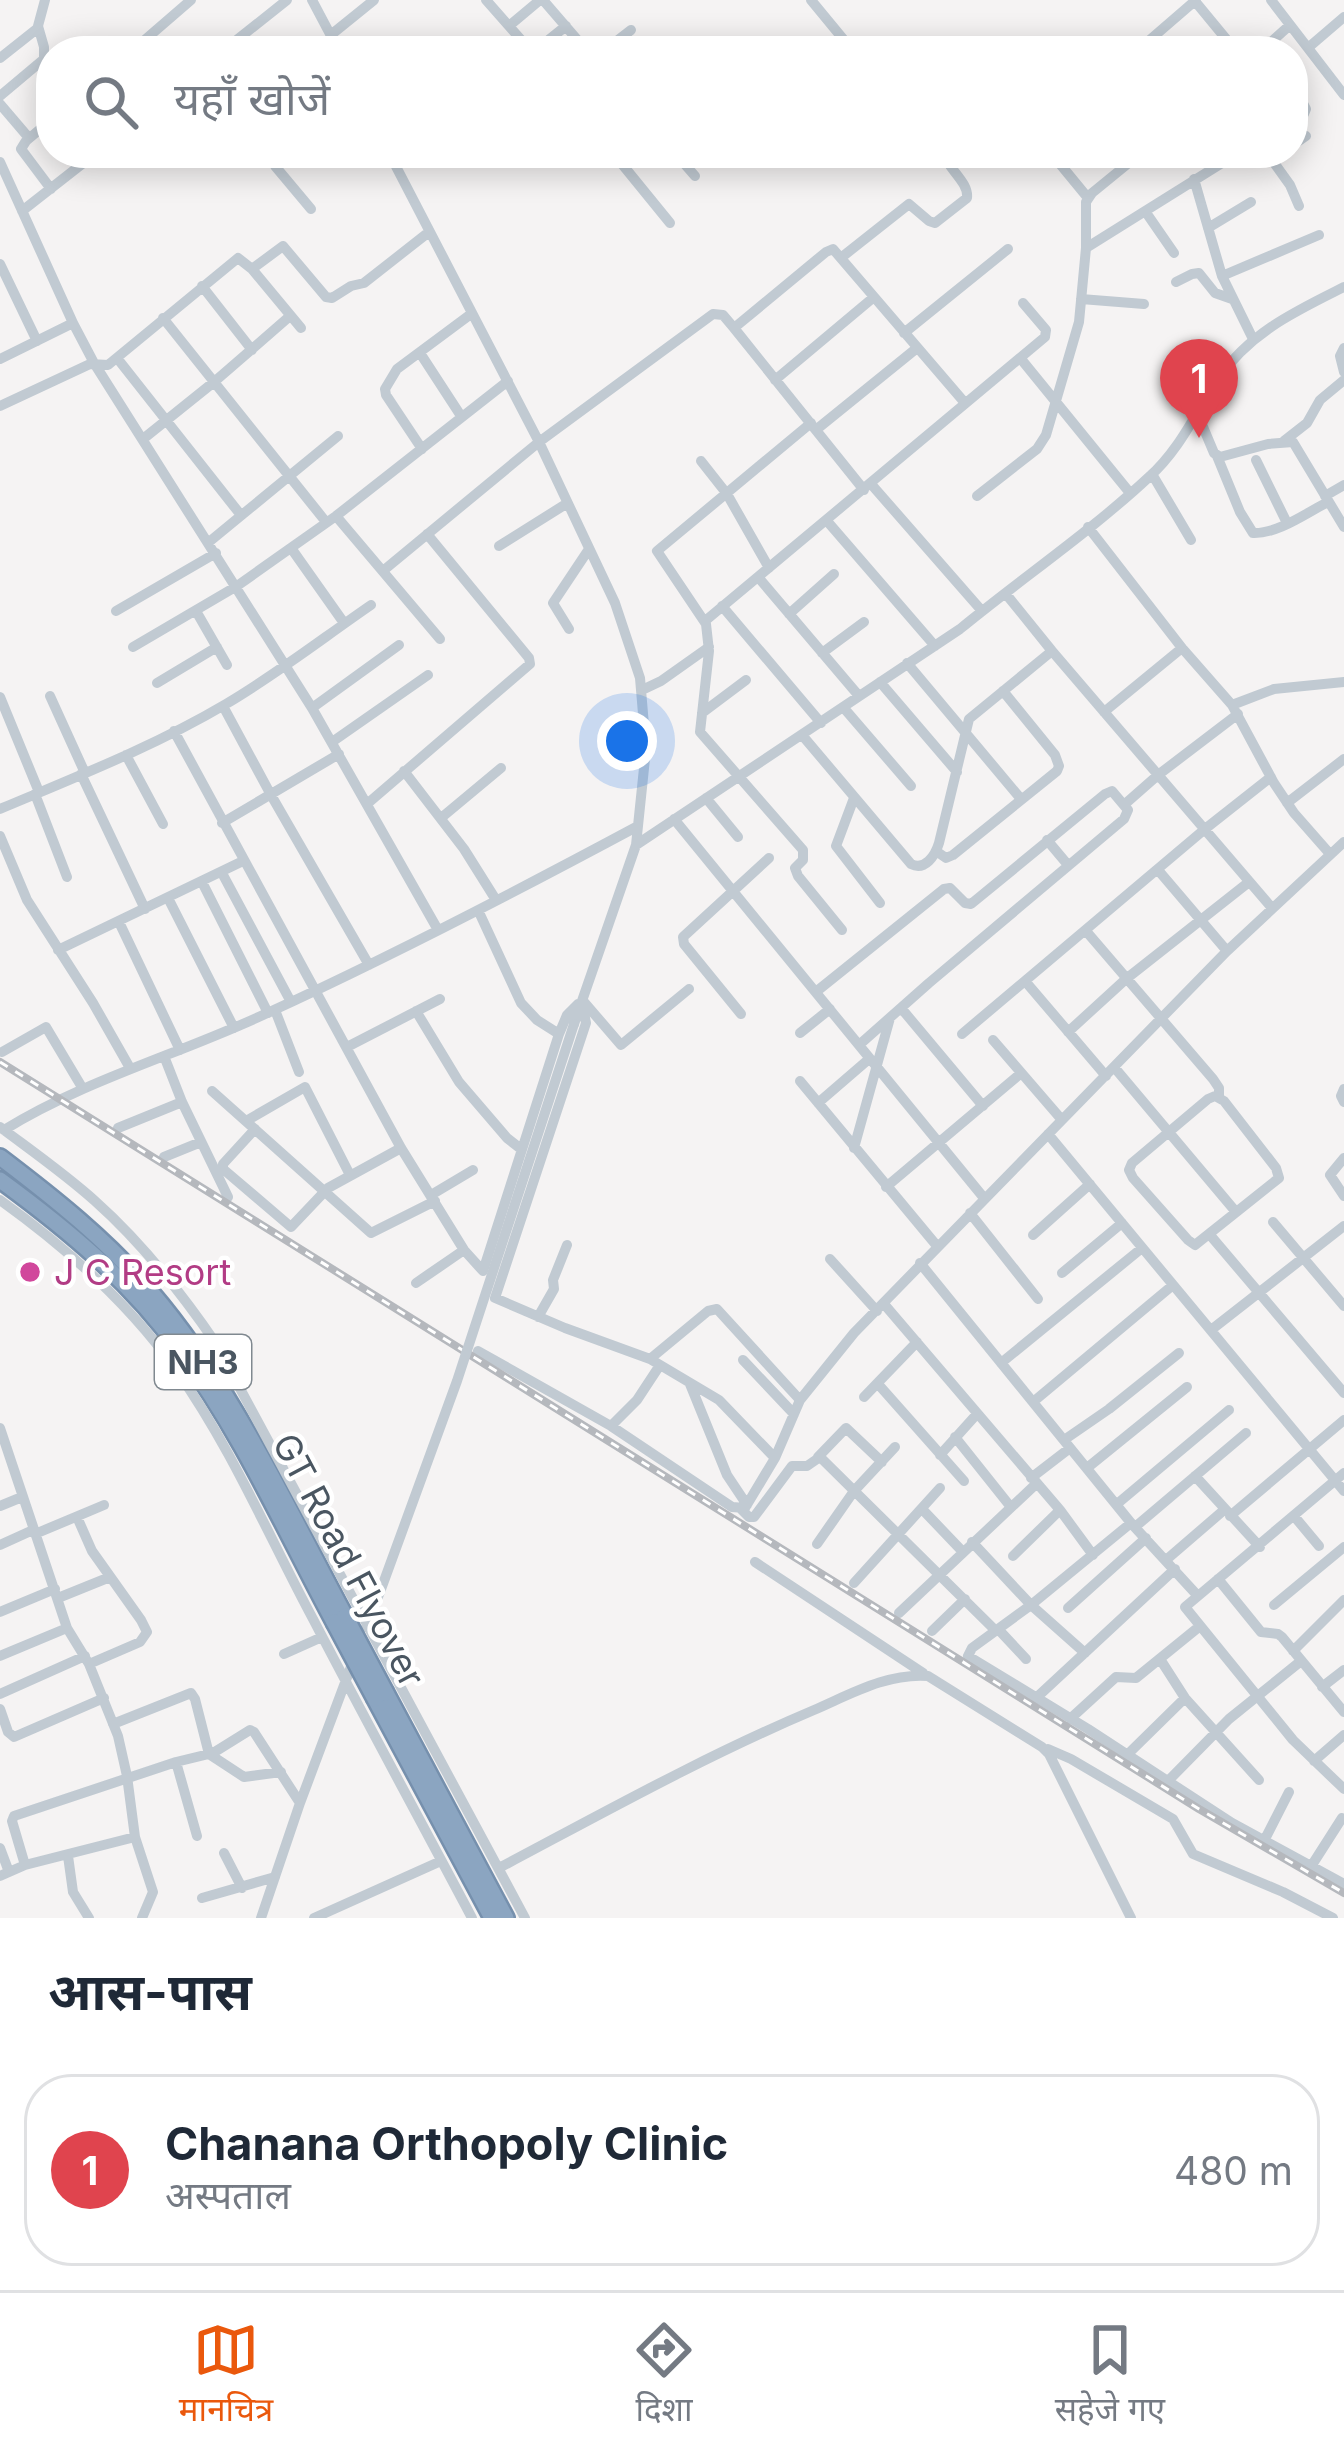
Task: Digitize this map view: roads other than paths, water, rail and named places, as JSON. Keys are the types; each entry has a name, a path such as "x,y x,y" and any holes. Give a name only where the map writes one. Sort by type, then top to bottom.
{"highway":[{"name":"GT Road Flyover","path":"0,1157 106,1244 190,1343 238,1415 339,1619"},
{"name":"GT Road Flyover","path":"0,1180 95,1255 180,1349 226,1419 339,1619 492,1918"},
{"name":"GT Road Flyover","path":"380,1696 506,1918"}],"street":[{"path":"40,36 45,0"},
{"path":"151,36 191,0"},
{"path":"242,36 286,0"},
{"path":"312,0 332,34 374,0"},
{"path":"486,0 518,36"},
{"path":"509,26 542,0 574,36"},
{"path":"1154,36 1195,0 1224,36"},
{"path":"1271,0 1300,36"},
{"path":"816,2 842,36"},
{"path":"1343,92 1309,47 1344,17"},
{"path":"1280,36 1290,25"},
{"path":"552,36 566,26"},
{"path":"0,58 38,28"},
{"path":"623,36 631,30"},
{"path":"29,138 0,100 36,66"},
{"path":"36,132 23,145 23,153 51,190"},
{"path":"0,162 94,363 312,708 438,930"},
{"path":"22,211 78,168"},
{"path":"276,168 311,209"},
{"path":"261,1918 464,1361 636,845 646,749 638,669 614,603 508,381 397,168"},
{"path":"625,168 670,223"},
{"path":"688,168 695,176"},
{"path":"842,257 909,204 935,223 967,198 967,189 952,168"},
{"path":"977,496 1037,449 1046,435 1076,335 1088,198 1063,168"},
{"path":"1088,198 1123,168"},
{"path":"1085,248 1213,168"},
{"path":"1281,168 1299,206"},
{"path":"1194,179 1222,276 1253,339"},
{"path":"1208,228 1251,202"},
{"path":"1145,211 1174,253"},
{"path":"252,269 284,246 332,298 364,283 429,232"},
{"path":"1222,276 1318,235"},
{"path":"734,328 833,249 965,403"},
{"path":"904,333 1008,249"},
{"path":"0,406 94,363 104,366 117,358 238,258 302,328"},
{"path":"0,264 5,289 37,341"},
{"path":"1176,282 1199,273 1214,293 1232,299"},
{"path":"202,286 252,350"},
{"path":"636,845 1006,594 1152,474 1180,444 1226,369 1253,339 1344,287"},
{"path":"775,380 874,297"},
{"path":"1081,299 1144,304"},
{"path":"705,621 1047,333 1023,303"},
{"path":"422,448 384,392 392,375 471,314"},
{"path":"384,571 538,442 709,316 722,315 814,426 982,610"},
{"path":"143,439 290,316"},
{"path":"163,318 290,475 384,571 440,639"},
{"path":"0,359 73,322"},
{"path":"842,930 796,872 805,856 803,850 700,732 709,647 705,621 656,551 917,348"},
{"path":"1217,456 1284,441 1307,423 1320,400 1344,376 1340,356 1344,348"},
{"path":"420,353 461,416"},
{"path":"117,358 240,514"},
{"path":"1021,359 1130,493"},
{"path":"133,647 291,548 508,381"},
{"path":"1198,415 1250,530 1262,534 1287,523 1344,485"},
{"path":"208,542 338,436"},
{"path":"1284,441 1295,445 1344,527"},
{"path":"1256,460 1287,523"},
{"path":"700,461 727,494 769,568"},
{"path":"1152,474 1191,540"},
{"path":"499,546 566,504"},
{"path":"827,521 935,646"},
{"path":"1088,527 1235,709 1287,803 1330,854"},
{"path":"367,804 530,662 427,534"},
{"path":"291,548 344,623"},
{"path":"569,629 553,603 589,549"},
{"path":"116,611 216,553"},
{"path":"789,614 834,574"},
{"path":"758,578 859,696"},
{"path":"1006,594 1272,908"},
{"path":"0,809 223,706 371,604"},
{"path":"722,606 821,723"},
{"path":"196,611 227,664"},
{"path":"822,653 864,622"},
{"path":"312,708 399,645"},
{"path":"158,683 217,647"},
{"path":"642,690 709,647"},
{"path":"1104,712 1182,648"},
{"path":"802,735 911,864 923,866 936,851 969,718 1052,651"},
{"path":"907,663 1021,799"},
{"path":"332,742 428,675"},
{"path":"702,713 746,680"},
{"path":"880,682 956,772"},
{"path":"1125,804 1235,709 1274,689 1344,682"},
{"path":"936,851 949,858 1057,771 1059,760 1003,691"},
{"path":"50,696 145,909"},
{"path":"0,697 68,877"},
{"path":"223,706 369,965"},
{"path":"844,707 911,786"},
{"path":"173,731 401,1148 464,1250 483,1271 559,1034 567,1015 582,1000"},
{"path":"126,754 163,824"},
{"path":"222,823 339,754"},
{"path":"1287,803 1344,759"},
{"path":"441,818 501,768"},
{"path":"404,771 469,855 496,900"},
{"path":"962,1034 1271,777"},
{"path":"817,991 944,889 950,888 971,904 1109,792 1125,804 1124,819 859,1046"},
{"path":"706,798 738,837"},
{"path":"854,798 836,846 880,903"},
{"path":"674,819 984,1198"},
{"path":"525,1918 230,1366 164,1274 119,1224 2,1128 369,965 638,826"},
{"path":"0,836 25,897 130,1068"},
{"path":"1047,840 1068,865"},
{"path":"744,1507 776,1458 800,1400 854,1333 1227,951 1344,842"},
{"path":"741,1014 683,941 685,934 769,858"},
{"path":"58,950 243,861"},
{"path":"1158,870 1227,951"},
{"path":"222,873 291,1002"},
{"path":"202,882 272,1011 299,1072"},
{"path":"1068,1031 1249,882"},
{"path":"168,898 234,1028"},
{"path":"478,910 521,1003 559,1034"},
{"path":"119,922 180,1050"},
{"path":"1086,931 1213,1079 1220,1097 1279,1173 1200,1243 1192,1244 1130,1174 1132,1163 1208,1099 1220,1097"},
{"path":"1025,981 1168,1132 1236,1212"},
{"path":"582,1000 621,1045 689,988"},
{"path":"347,1047 440,999"},
{"path":"582,1000 586,1024 495,1298 655,1362 725,1405 776,1458"},
{"path":"901,1008 983,1106"},
{"path":"800,1033 830,1009"},
{"path":"416,1011 459,1082 521,1149"},
{"path":"854,1148 873,1064 890,1017"},
{"path":"2,1052 46,1027 83,1089"},
{"path":"993,1040 1062,1120"},
{"path":"164,1056 228,1197"},
{"path":"818,1103 873,1064"},
{"path":"886,1187 1020,1074"},
{"path":"800,1081 937,1246"},
{"path":"350,1175 305,1087 251,1125 224,1164 225,1171 291,1227 323,1191 401,1148"},
{"path":"1344,1089 1344,1102"},
{"path":"212,1090 372,1233 473,1170"},
{"path":"118,1128 182,1102"},
{"path":"1048,1134 1341,1481 1185,1607 1256,1696 1344,1789"},
{"path":"164,1157 200,1142"},
{"path":"1344,1158 1330,1175 1344,1196"},
{"path":"1034,1235 1090,1184"},
{"path":"0,1200 82,1263 177,1371 220,1442 472,1918"},
{"path":"970,1213 1038,1299"},
{"path":"1062,1273 1122,1222"},
{"path":"1273,1222 1342,1301"},
{"path":"1211,1330 1344,1226"},
{"path":"1210,1234 1344,1393"},
{"path":"538,1317 553,1292 567,1245"},
{"path":"1001,1363 1142,1248"},
{"path":"416,1282 464,1250"},
{"path":"830,1258 916,1342 1093,1555"},
{"path":"920,1263 1133,1525 1197,1595"},
{"path":"1034,1402 1173,1285"},
{"path":"611,1426 637,1400 655,1362 708,1311 717,1310 800,1400"},
{"path":"864,1397 916,1342"},
{"path":"478,1351 611,1426 732,1507 744,1507"},
{"path":"899,1613 1067,1444 1178,1353"},
{"path":"743,1360 794,1414"},
{"path":"690,1384 749,1517 754,1517 792,1466 807,1466 846,1428 882,1462"},
{"path":"878,1384 964,1480"},
{"path":"1087,1468 1186,1387"},
{"path":"1117,1504 1229,1410"},
{"path":"940,1455 976,1415"},
{"path":"1035,1699 1227,1513 1344,1420"},
{"path":"0,1428 67,1628 87,1660 113,1724 127,1776 135,1837 154,1892 142,1918"},
{"path":"1246,1433 969,1650 968,1656 1264,1841 1343,1882"},
{"path":"956,1437 1010,1506"},
{"path":"817,1544 854,1491 895,1447"},
{"path":"818,1456 1026,1659"},
{"path":"1195,1477 1259,1546"},
{"path":"854,1583 940,1489"},
{"path":"0,1506 22,1497"},
{"path":"0,1545 104,1505"},
{"path":"922,1509 1085,1653"},
{"path":"1013,1556 1060,1510"},
{"path":"0,1694 140,1642 148,1632 89,1546 77,1516"},
{"path":"1294,1516 1319,1546"},
{"path":"1068,1608 1147,1538"},
{"path":"1274,1605 1344,1547"},
{"path":"755,1562 1042,1747 1159,1809 1177,1823 1193,1854 1333,1918"},
{"path":"0,1612 110,1577"},
{"path":"1218,1580 1261,1632 1278,1634 1344,1712"},
{"path":"932,1631 964,1599"},
{"path":"1168,1781 1297,1656 1344,1600"},
{"path":"1070,1720 1116,1678 1136,1678 1200,1626"},
{"path":"0,1656 67,1628"},
{"path":"284,1654 322,1637"},
{"path":"1160,1660 1184,1698 1259,1780"},
{"path":"1322,1687 1344,1670"},
{"path":"499,1868 743,1739 881,1681 928,1676"},
{"path":"113,1724 190,1693 209,1754 244,1777 281,1772"},
{"path":"0,1709 14,1737 104,1698"},
{"path":"1128,1754 1184,1698"},
{"path":"25,1865 14,1816 127,1776 209,1754 250,1730 300,1803"},
{"path":"1314,1761 1344,1735"},
{"path":"1042,1747 1131,1918"},
{"path":"176,1762 197,1836"},
{"path":"1264,1841 1289,1792"},
{"path":"1312,1865 1342,1818"},
{"path":"0,1848 4,1874 135,1837"},
{"path":"224,1853 242,1888"},
{"path":"68,1856 73,1892 89,1918"},
{"path":"314,1918 441,1861"},
{"path":"202,1898 275,1877"}],"railway":[{"path":"0,1062 1199,1809 1344,1893"}],"place":[{"name":"Chanana Orthopoly Clinic","path":"1199,438"},
{"name":"J C Resort","path":"30,1272"}]}
